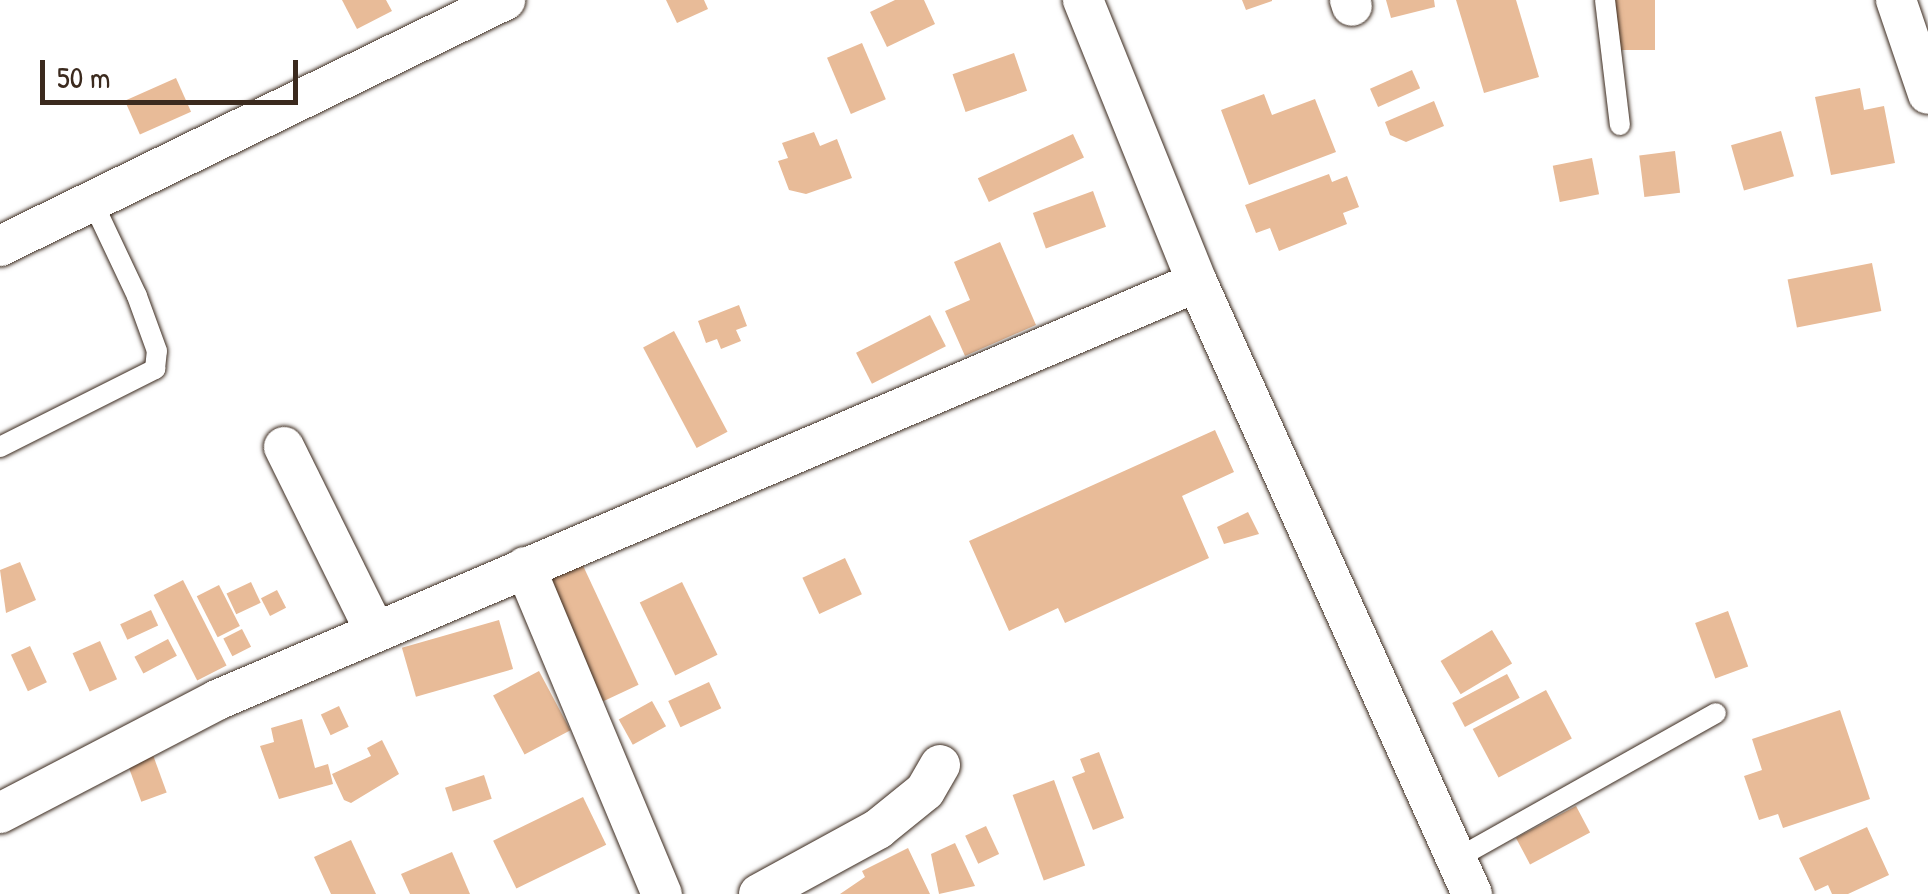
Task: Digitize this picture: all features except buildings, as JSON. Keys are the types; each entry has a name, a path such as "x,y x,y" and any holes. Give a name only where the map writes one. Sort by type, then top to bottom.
{"street":[{"path":"0,246 505,0"},
{"path":"1083,0 1197,282 1464,876"},
{"path":"1896,0 1928,94"},
{"path":"0,814 217,700 1197,282"},
{"path":"284,447 375,630"},
{"path":"524,567 662,894"},
{"path":"759,894 878,829 925,791 940,765"}],"lane":[{"path":"1605,0 1620,125"},
{"path":"0,447 155,369 156,351 137,296 93,204"},
{"path":"1464,876 1716,713"}]}
